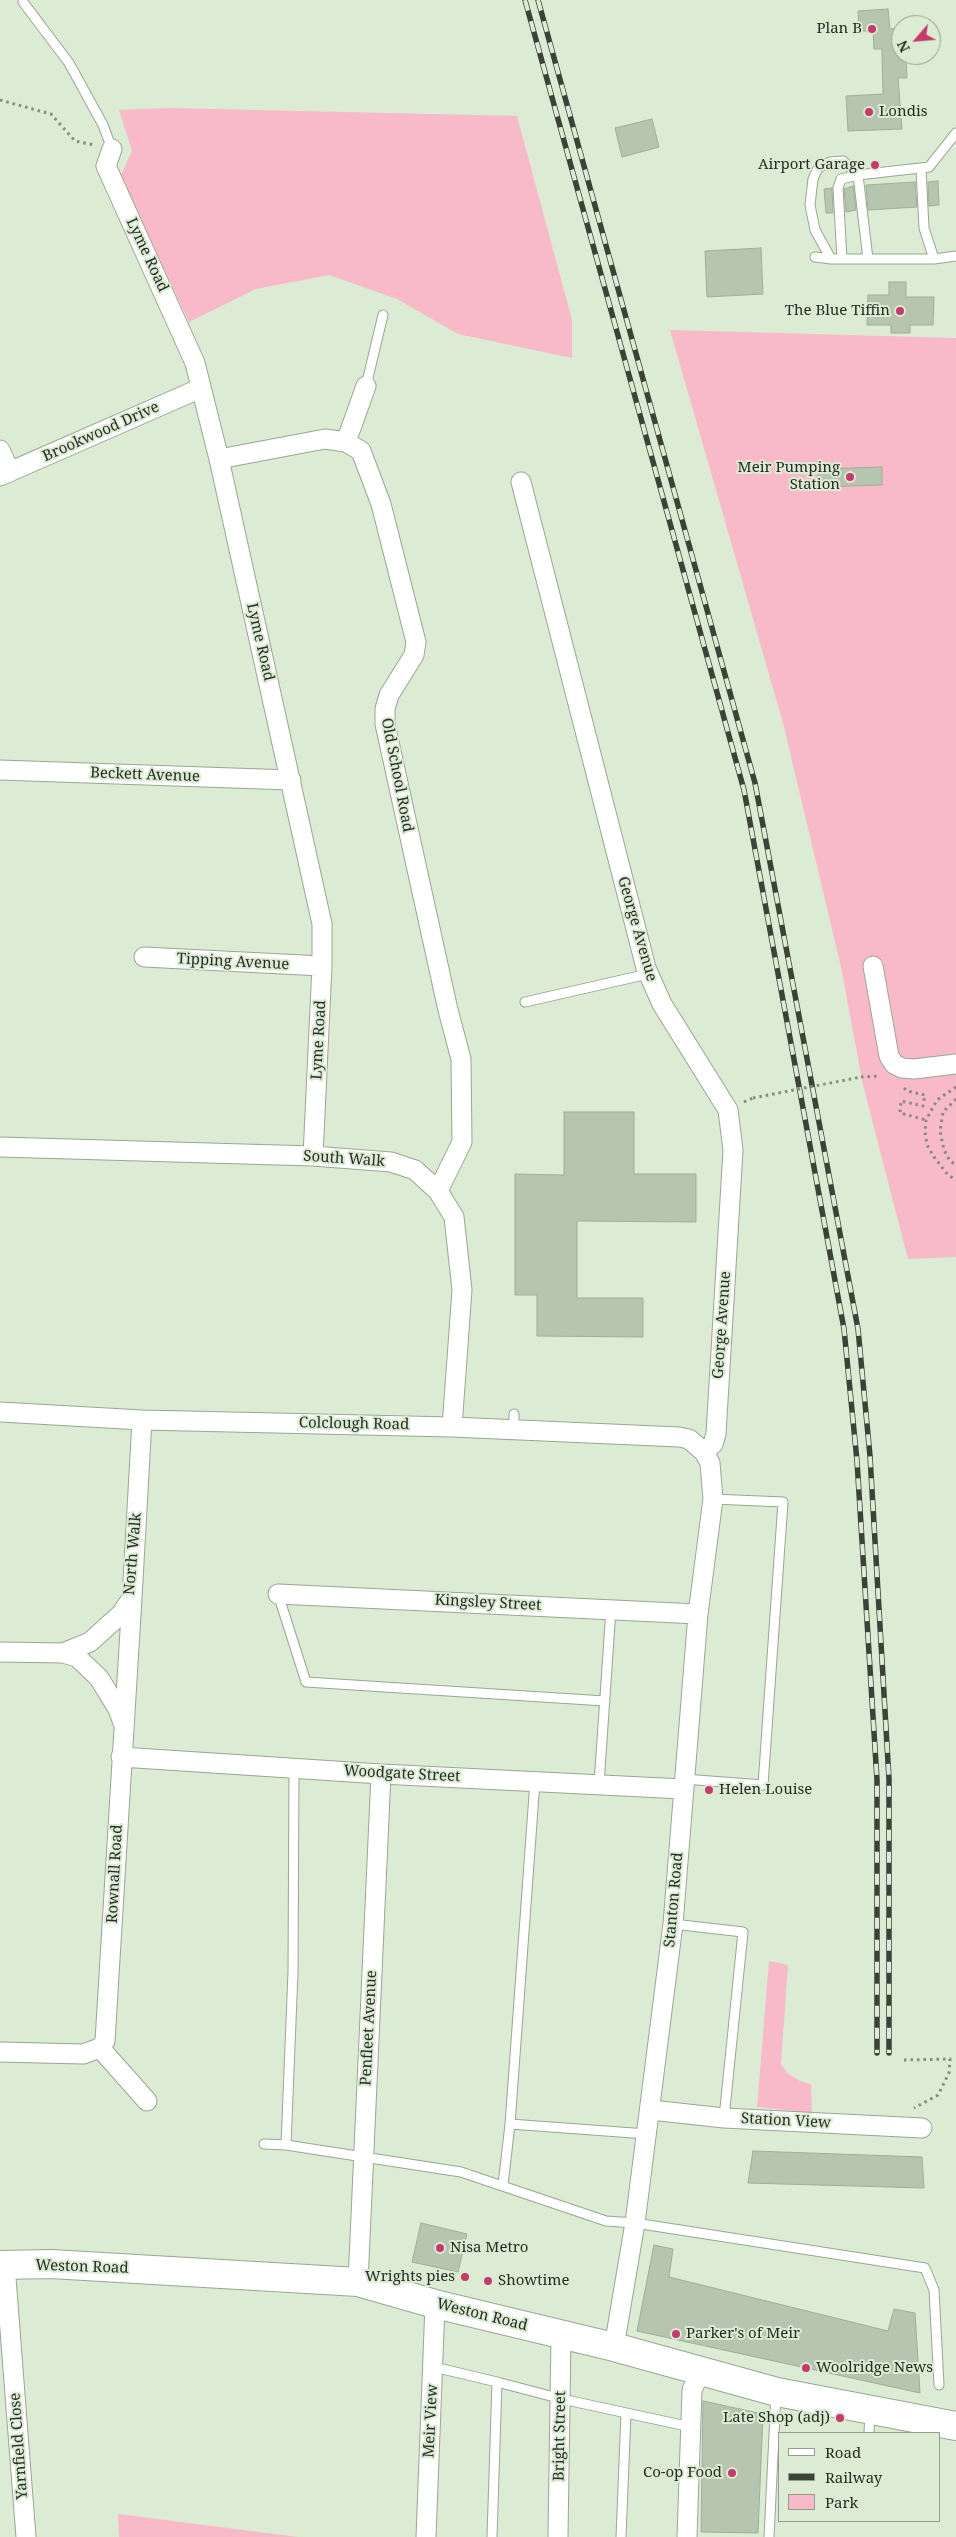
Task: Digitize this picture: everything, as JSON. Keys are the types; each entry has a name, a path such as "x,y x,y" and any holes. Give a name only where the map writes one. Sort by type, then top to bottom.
{"highway":[{"name":"Weston Road","path":"3,2265 51,2264 358,2282 435,2304 701,2370 869,2422 956,2426"}],"street":[{"name":"Lyme Road","path":"112,149 106,166 195,363 219,460 322,924 322,966 313,1156"},
{"path":"219,460 325,439 346,442 366,386"},
{"name":"Brookwood Drive","path":"5,474 201,388"},
{"name":"Old School Road","path":"346,442 361,451 381,504 416,642 414,655 389,695 385,709 384,724 448,1010 461,1059 462,1142 438,1191"},
{"path":"0,450 5,474"},
{"name":"George Avenue","path":"521,482 648,974 662,1004 728,1110 733,1150 716,1434 713,1444 704,1452"},
{"name":"Beckett Avenue","path":"0,770 291,780"},
{"name":"Tipping Avenue","path":"144,957 322,966"},
{"path":"873,966 889,1056 894,1064 902,1068 914,1069 956,1064"},
{"name":"South Walk","path":"0,1147 313,1156 391,1162 415,1170 438,1191 454,1217 462,1290 452,1427"},
{"name":"Colclough Road","path":"0,1412 142,1420 452,1427 514,1422 689,1439 704,1452"},
{"name":"North Walk","path":"63,1653 90,1642 121,1614 132,1598 142,1420"},
{"name":"Stanton Road","path":"614,2347 636,2223 673,1924 698,1614 713,1499 710,1463 704,1452"},
{"name":"Kingsley Street","path":"278,1594 698,1614"},
{"name":"Rownall Road","path":"100,2048 105,2041 106,2033 121,1756 132,1598"},
{"name":"North Walk","path":"0,1652 63,1653 77,1657 100,1678 118,1709 124,1727"},
{"name":"Woodgate Street","path":"121,1756 381,1774 599,1784 684,1784"},
{"name":"Penfleet Avenue","path":"358,2282 362,2158 381,1774"},
{"path":"0,2052 83,2054 100,2048 147,2101"},
{"name":"Station View","path":"650,2110 724,2118 922,2128"},
{"name":"Yarnfield Close","path":"3,2265 9,2433 26,2537"},
{"name":"Meir View","path":"426,2537 435,2304"},
{"name":"Bright Street","path":"558,2537 562,2335"},
{"path":"688,2537 692,2390 701,2370"}],"lane":[{"path":"22,2 70,63 103,125 112,149"},
{"path":"842,259 838,188 841,179 858,175 929,167 956,133"},
{"path":"831,259 815,230 810,205 813,179 818,168 830,162 843,161 858,175 868,259"},
{"path":"920,169 924,228 934,258"},
{"path":"815,257 868,259 956,256"},
{"path":"366,386 383,315"},
{"path":"525,1002 648,974"},
{"path":"684,1784 763,1785 783,1502 713,1499"},
{"path":"278,1594 306,1682 605,1701"},
{"path":"599,1784 611,1609"},
{"path":"286,2145 293,1972 294,1768"},
{"path":"503,2185 510,2124 536,1781"},
{"path":"673,1924 743,1932 724,2118"},
{"path":"510,2124 647,2134"},
{"path":"264,2144 286,2145 460,2172 606,2221 636,2223 925,2268 934,2290 939,2385"},
{"path":"434,2367 562,2399 691,2427"},
{"path":"492,2537 497,2382"},
{"path":"770,2537 777,2392"},
{"path":"621,2537 626,2413"}],"path":[{"path":"0,100 50,114 74,141 112,149"},
{"path":"752,1098 861,1078"},
{"path":"956,1087 937,1100 926,1120 927,1145 941,1167 956,1180"},
{"path":"907,1091 925,1095 923,1106 902,1101 900,1113 926,1120"},
{"path":"956,1099 943,1112 940,1131 944,1150 950,1161 956,1165"},
{"path":"904,2060 950,2059 949,2073 938,2095 922,2105 908,2109"}],"green space":[{"path":"170,108 517,116 572,320 572,358 458,334 397,299 329,275 256,289 189,322 120,177 132,151 119,110"},
{"path":"670,330 956,338 956,1257 908,1259 863,1085 841,967 783,723"},
{"path":"769,1961 788,1965 781,2064 787,2073 800,2081 811,2084 812,2113 757,2107"},
{"path":"118,2514 298,2537 119,2537"}],"building":[{"path":"888,9 891,29 891,65 906,65 907,78 898,78 902,129 848,131 846,96 883,94 882,49 874,49 873,31 859,31 858,11"},
{"path":"652,119 659,147 622,157 615,128"},
{"path":"938,181 939,205 929,206 928,182"},
{"path":"915,182 917,207 868,210 866,185"},
{"path":"853,186 856,210 846,212 844,189"},
{"path":"832,188 833,213 826,213 824,189"},
{"path":"761,248 763,294 707,297 705,251"},
{"name":"The Blue Tiffin","path":"889,282 906,282 906,297 934,297 933,325 910,325 910,333 891,333 891,325 867,325 868,295 889,295"},
{"name":"Meir Pumping Station","path":"882,467 882,485 818,487 818,469"},
{"path":"564,1112 634,1112 634,1174 696,1174 696,1222 577,1221 577,1298 643,1298 643,1337 537,1336 537,1295 515,1295 515,1174 564,1175"},
{"path":"753,2151 922,2157 924,2188 748,2183"},
{"name":"Nisa Metro","path":"421,2223 467,2234 458,2272 412,2262"},
{"path":"654,2245 673,2249 669,2277 888,2331 894,2309 915,2313 920,2393 637,2331"},
{"name":"Co-op Food","path":"703,2401 763,2414 758,2533 701,2532"}],"railway":[{"path":"525,0 744,790 844,1329 857,1461 877,1780 877,2053"},
{"path":"538,0 755,783 858,1329 870,1456 889,1779 889,2053"}],"place":[{"name":"Plan B","path":"872,29"},
{"name":"Londis","path":"869,112"},
{"name":"Airport Garage","path":"875,165"},
{"name":"The Blue Tiffin","path":"900,311"},
{"name":"Meir Pumping Station","path":"850,477"},
{"name":"Helen Louise","path":"709,1790"},
{"name":"Nisa Metro","path":"440,2248"},
{"name":"Wrights pies","path":"465,2277"},
{"name":"Showtime","path":"488,2281"},
{"name":"Parker's of Meir","path":"676,2334"},
{"name":"Woolridge News","path":"806,2368"},
{"name":"Late Shop (adj)","path":"840,2418"},
{"name":"Co-op Food","path":"732,2473"}]}
